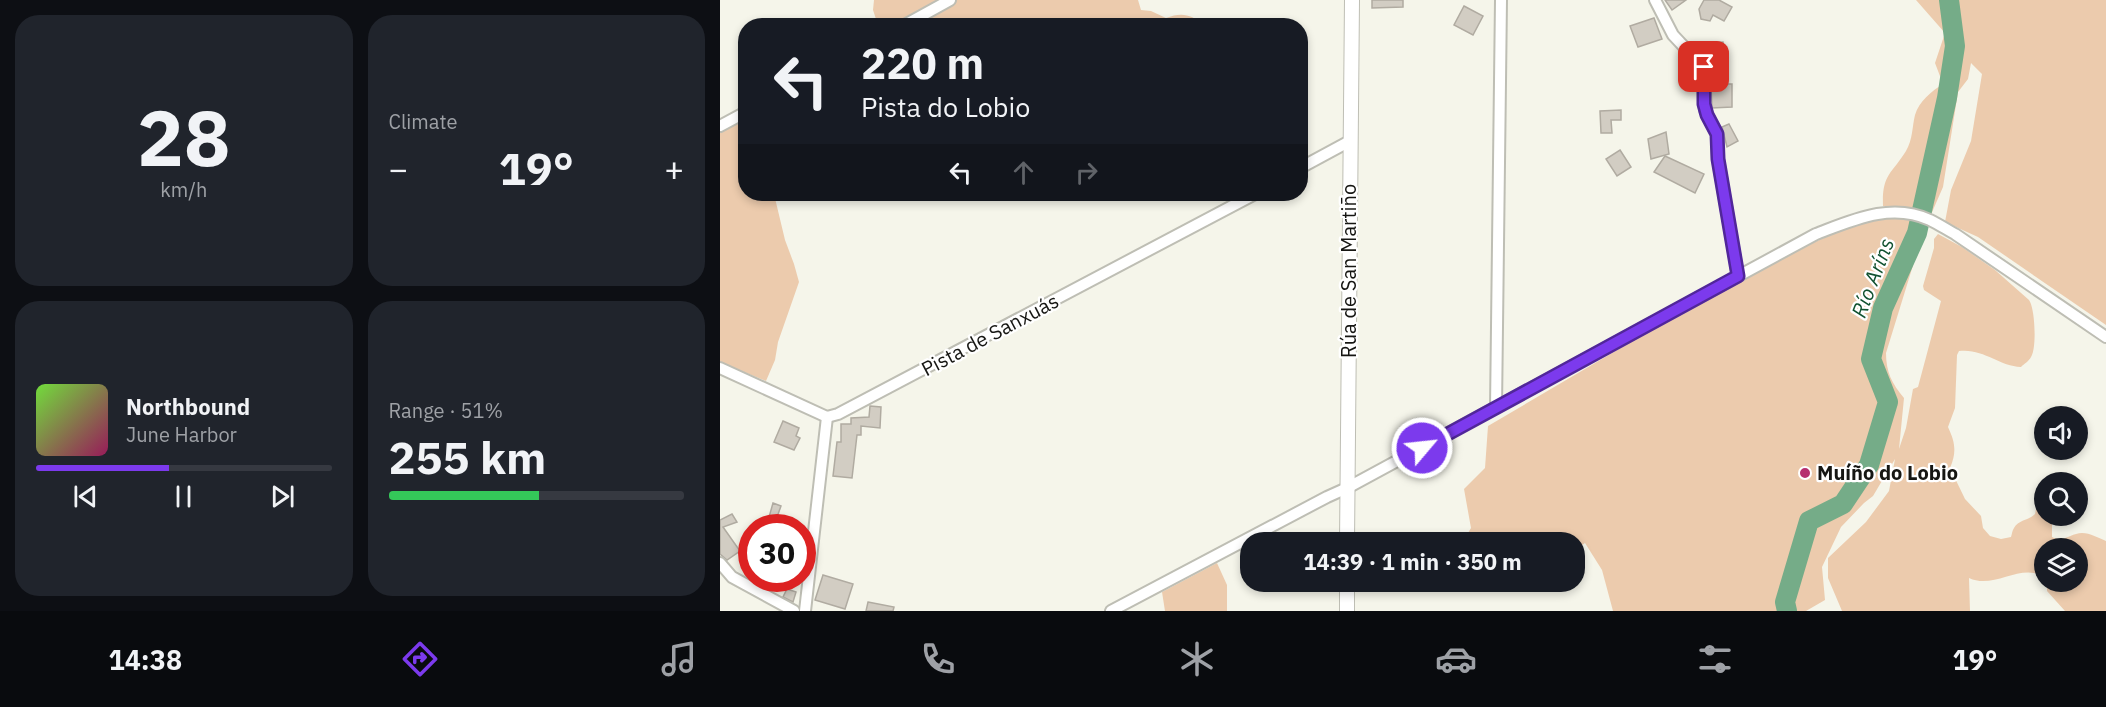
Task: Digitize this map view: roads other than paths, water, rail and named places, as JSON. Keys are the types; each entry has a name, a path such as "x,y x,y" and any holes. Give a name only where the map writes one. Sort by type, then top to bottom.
{"street":[{"path":"917,18 950,0"},
{"name":"Rúa de San Martiño","path":"1347,532 1352,0"},
{"path":"1496,408 1501,0"},
{"path":"1655,0 1673,35 1704,67 1704,104 1717,134 1718,159 1738,276"},
{"path":"720,126 738,116"},
{"path":"1308,164 1350,141"},
{"name":"Pista de Sanxuás","path":"827,417 838,414 908,378 1242,201"},
{"path":"1111,611 1327,496 1347,488 1816,234 1865,215 1900,212 1929,220 1954,234 2106,337"},
{"path":"720,368 827,417 805,611"},
{"path":"720,563 732,577 794,611"},
{"path":"1347,592 1347,611"}],"waterway":[{"name":"Río Aríns","path":"1787,611 1785,602 1809,521 1843,504 1869,465 1888,402 1871,359 1883,308 1917,233 1947,98 1955,46 1949,0"}],"place":[{"name":"Muíño do Lobio","path":"1805,473"}]}
